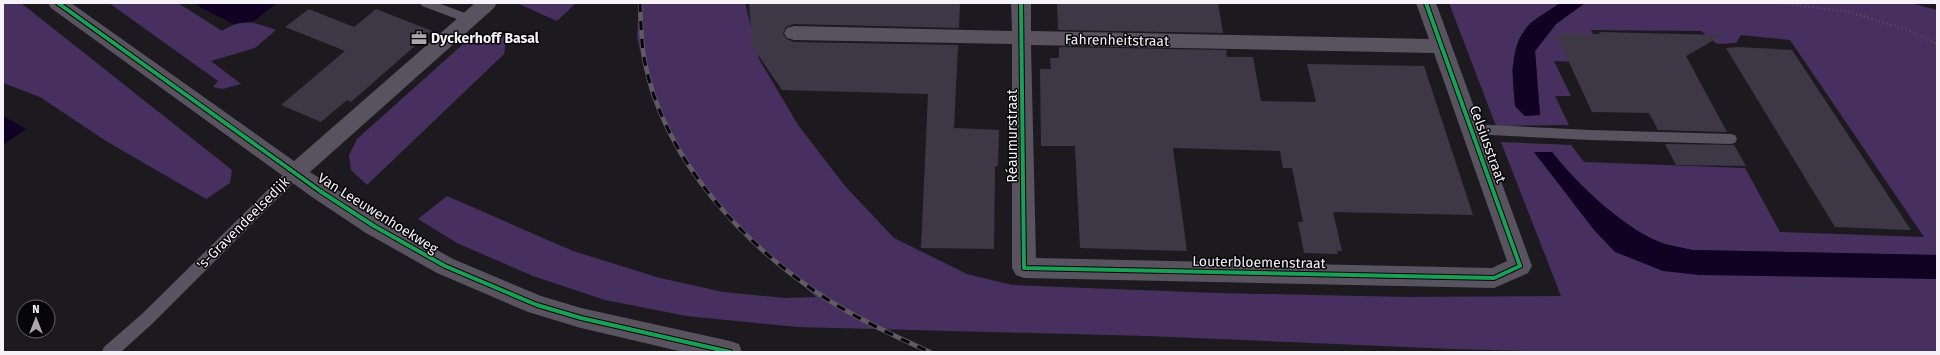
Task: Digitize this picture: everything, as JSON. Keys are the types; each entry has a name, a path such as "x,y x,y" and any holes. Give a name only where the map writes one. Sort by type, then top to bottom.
{"street":[{"name":"Van Leeuwenhoekweg","path":"58,3 294,173 374,226 445,266 537,305 581,318 730,352"},
{"name":"'s-Gravendeelsedijk","path":"294,173 487,3"},
{"name":"Réaumurstraat","path":"1021,3 1024,268"},
{"name":"Celsiusstraat","path":"1426,3 1520,266 1494,278"},
{"name":"Fahrenheitstraat","path":"794,33 1022,39 1441,46"},
{"name":"Louterbloemenstraat","path":"1024,268 1494,278"}],"lane":[{"path":"426,3 469,19"},
{"path":"1470,129 1590,135 1730,138"},
{"name":"'s-Gravendeelsedijk","path":"110,352 148,318 294,173"}],"path":[{"path":"1781,3 1850,12 1911,31 1937,44"}],"shaded area":[{"path":"3,3 21,3 232,170 230,183 206,199 106,141 40,97 3,83"},
{"path":"109,3 178,3 222,31 236,24 243,23 255,23 276,30 255,48 211,61 241,84 222,89 213,87 218,81"},
{"path":"196,3 277,3 254,21 233,24 201,8"},
{"path":"576,3 557,21 519,4"},
{"path":"639,3 745,3 759,59 798,125 845,186 894,238 967,274 1012,285 1217,293 1406,297 1561,296 1501,142 1571,145 1584,162 1745,168 1780,232 1924,237 1790,40 1741,35 1736,43 1717,44 1701,31 1591,30 1606,63 1554,61 1571,96 1555,96 1569,125 1496,126 1449,3 1560,3 1529,24 1512,69 1515,106 1525,116 1540,115 1535,51 1556,24 1585,3 1911,3 1937,10 1937,255 1692,250 1665,244 1650,238 1635,229 1603,205 1574,178 1552,152 1534,152 1615,252 1888,277 1937,279 1937,352 1563,352 1453,349 1148,336 798,327 686,316 605,300 533,276 457,243 418,219 447,196 573,251 660,278 723,292 785,298 816,297 742,231 679,155 651,96 637,37"},
{"path":"1560,3 1585,3 1556,24 1535,51 1540,115 1525,116 1515,106 1513,85 1515,52 1518,42 1523,32 1530,24"},
{"path":"496,32 507,36 504,54 367,185 351,170 349,155 357,139 471,37"},
{"path":"3,116 26,129 3,145"},
{"path":"1534,152 1552,152 1574,178 1603,205 1635,229 1650,238 1665,244 1692,250 1937,255 1937,279 1699,275 1663,271 1615,252 1594,230"}],"building":[{"path":"749,3 960,3 959,28 794,24 786,27 783,34 787,39 794,42 958,45 954,128 999,130 998,166 995,166 994,249 921,248 928,94 782,90 752,46"},
{"path":"1057,3 1218,3 1223,33 1058,30"},
{"path":"309,9 354,27 376,9 432,31 351,102 347,100 321,122 281,105 345,51 285,27"},
{"path":"1599,32 1723,35 1686,56 1727,132 1658,130 1649,113 1592,112 1556,34 1600,34"},
{"path":"1059,47 1226,50 1227,57 1253,57 1261,101 1316,102 1307,64 1424,66 1473,215 1333,212 1342,251 1337,251 1338,254 1304,253 1298,222 1303,222 1292,168 1283,168 1280,151 1173,148 1187,251 1080,248 1075,146 1041,146 1040,69 1051,69 1050,58 1059,58"},
{"path":"1738,47 1792,50 1911,230 1835,227 1726,48"},
{"path":"1665,144 1734,145 1746,166 1676,165"}],"railway":[{"path":"640,3 641,33 645,63 655,99 670,134 689,166 712,197 738,226 766,253 795,277 850,313 930,352"}],"cycle path":[{"path":"58,3 320,191 374,226 445,266 537,305 581,318 730,352"},
{"path":"1021,3 1024,268 1494,278 1520,266 1426,3"}],"place":[{"name":"Dyckerhoff Basal","path":"419,38"}]}
